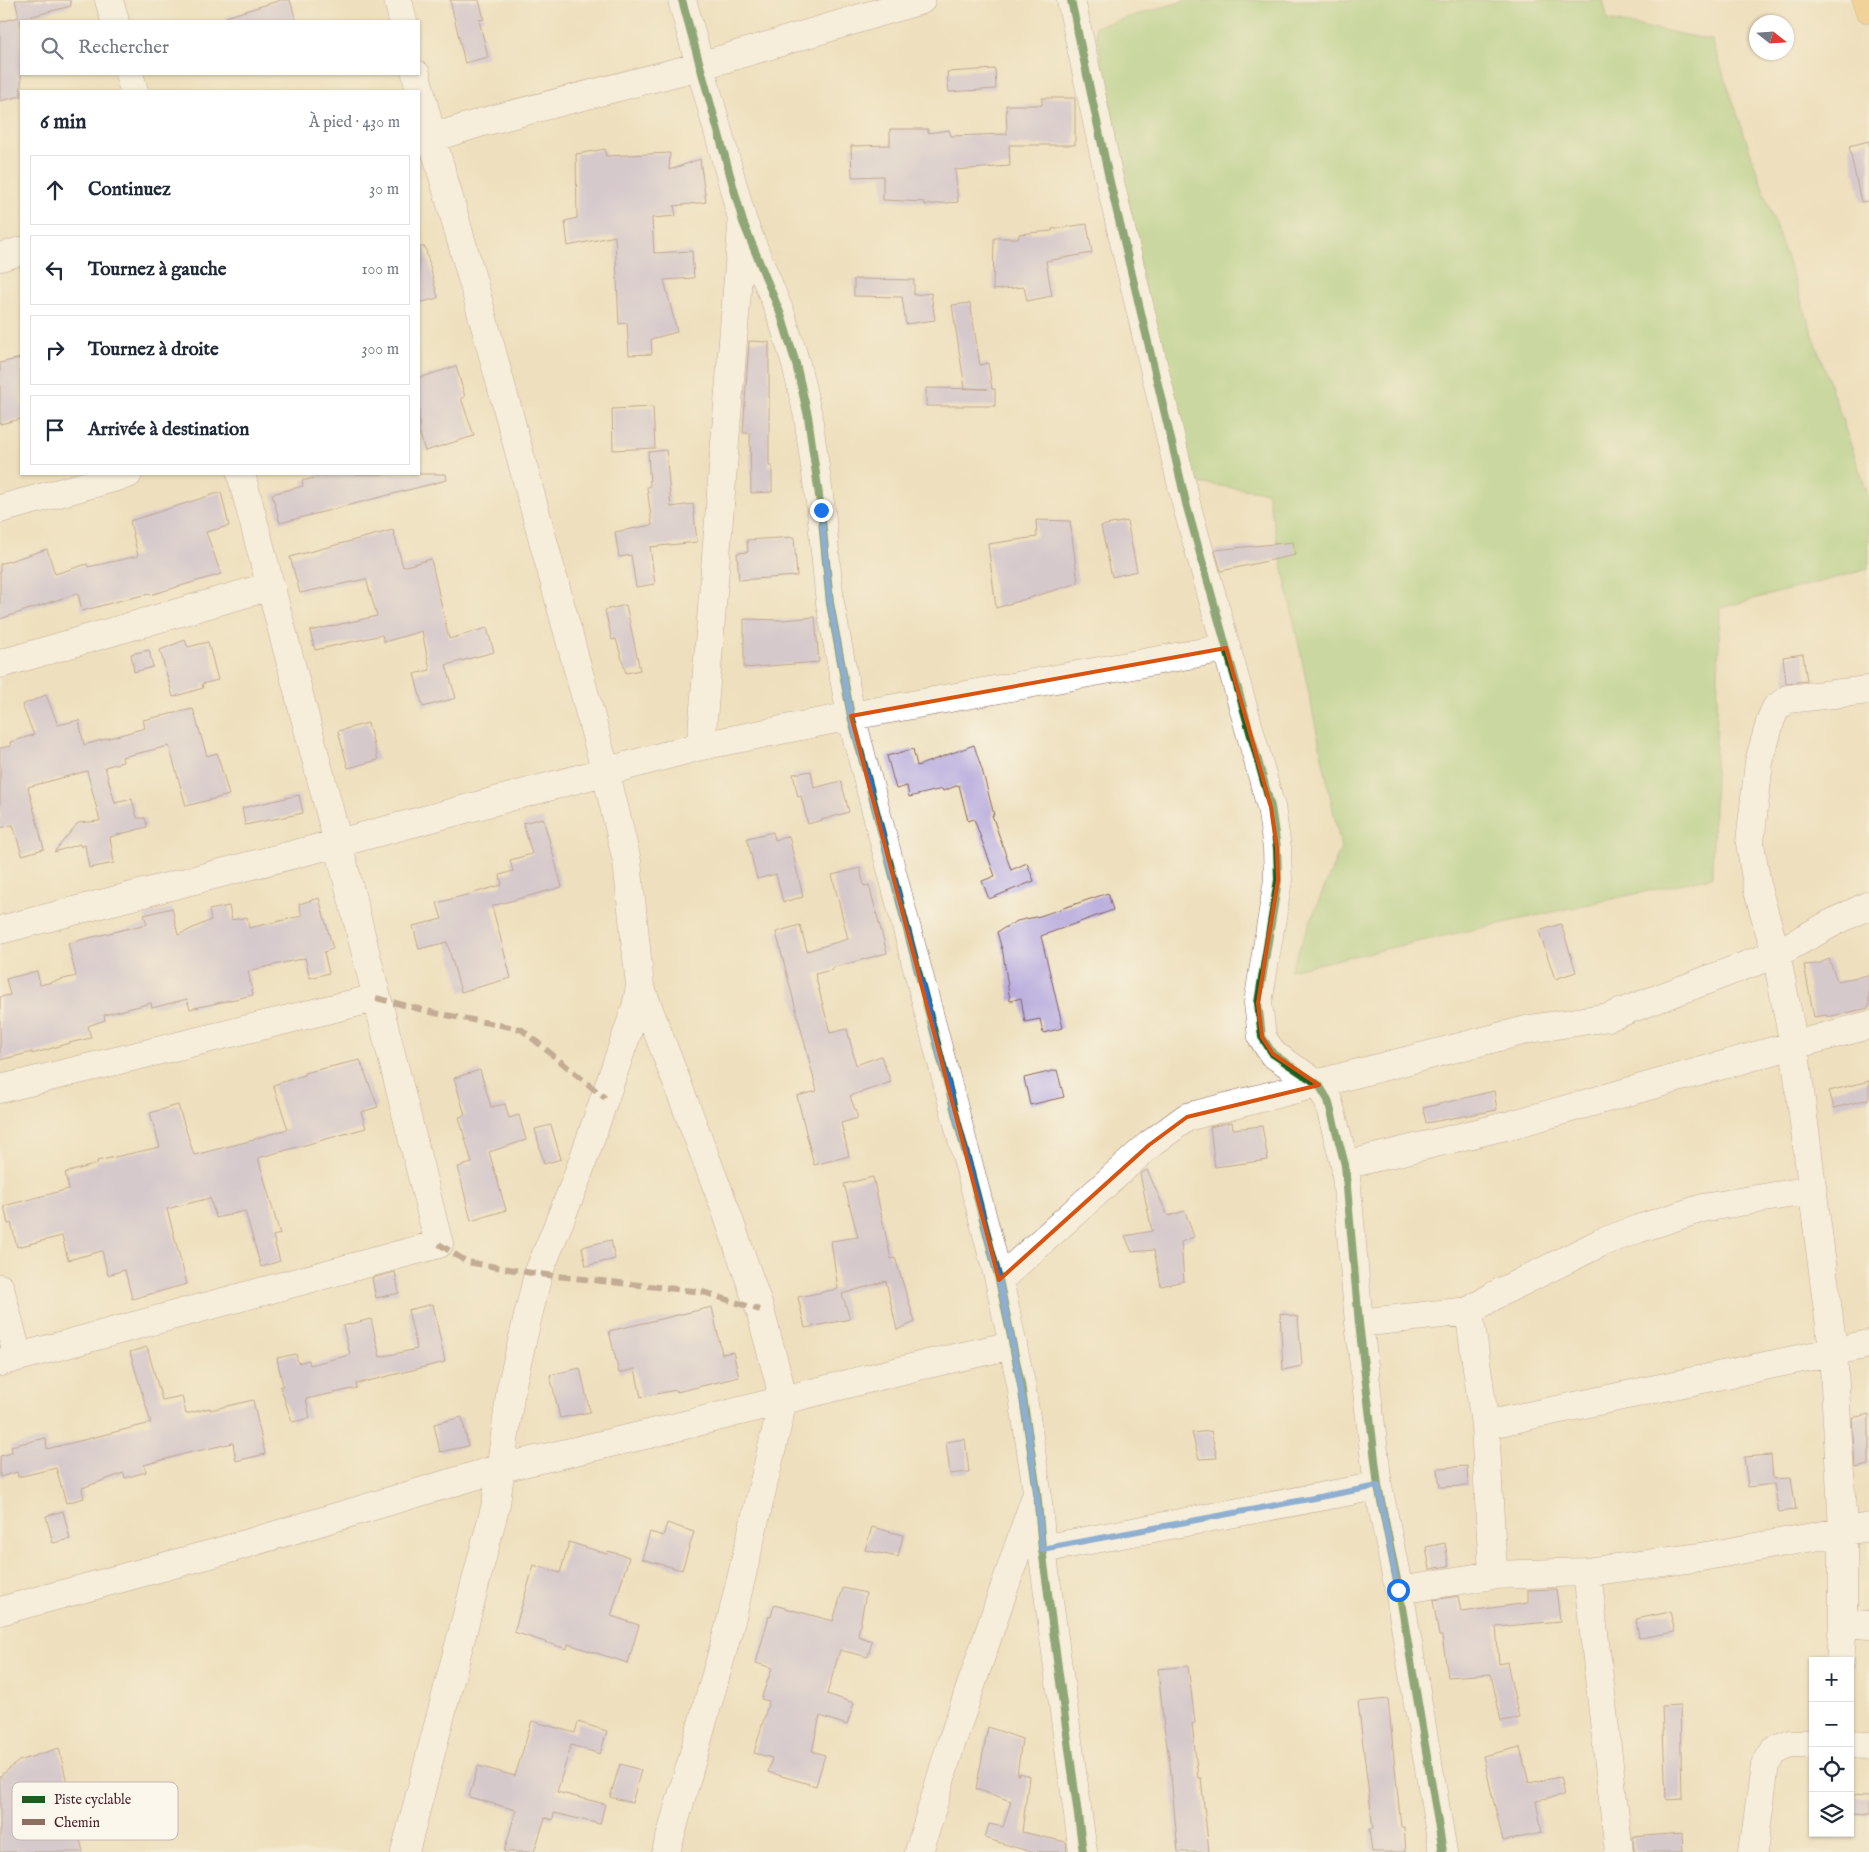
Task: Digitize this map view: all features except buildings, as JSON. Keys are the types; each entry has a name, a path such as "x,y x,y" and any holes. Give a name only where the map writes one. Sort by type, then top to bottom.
{"highway":[{"path":"1866,0 1869,9"}],"street":[{"path":"109,0 114,20"},
{"path":"398,0 403,20"},
{"path":"682,0 743,222 781,315 796,364 808,416 821,510 830,603 851,716 999,1280 1013,1345 1037,1490 1042,1549 1083,1852"},
{"path":"425,140 483,122 700,66 921,0"},
{"path":"1071,0 1109,178 1187,506 1271,807 1277,848 1278,880 1258,1003 1262,1037 1273,1054 1319,1084 1328,1100 1345,1165 1359,1323 1378,1486 1398,1590 1443,1852"},
{"path":"129,75 134,90"},
{"path":"416,75 418,90"},
{"path":"420,103 425,140 475,289 606,773 626,861 640,986 726,1211 760,1310 779,1382 782,1401 730,1621 666,1852"},
{"path":"701,746 743,222"},
{"path":"0,257 20,251"},
{"path":"0,508 124,475"},
{"path":"0,1288 9,1359 439,1244 338,843 241,475"},
{"path":"0,664 271,586"},
{"path":"0,930 606,773 701,746 851,716 1226,648"},
{"path":"1842,1657 1856,1624 1856,1528 1794,1044 1776,954 1758,891 1750,843 1759,762 1776,708 1788,699 1869,690"},
{"path":"999,1280 1149,1145 1187,1117 1530,1029 1609,1017 1776,954 1869,905"},
{"path":"405,1852 496,1504 510,1388 538,1274 578,1174 636,1007 640,986"},
{"path":"0,1089 376,998"},
{"path":"1345,1165 1514,1124 1794,1044 1869,1025"},
{"path":"1359,1323 1469,1311 1497,1294 1600,1243 1638,1229 1703,1208 1812,1190"},
{"path":"1469,1311 1485,1425 1493,1575"},
{"path":"1485,1425 1833,1350 1869,1344"},
{"path":"0,1611 222,1551 501,1468 649,1434 923,1365 1013,1345"},
{"path":"1042,1549 1378,1486"},
{"path":"919,1852 951,1744 1037,1490"},
{"path":"1398,1590 1493,1575 1587,1572 1701,1557 1856,1528"},
{"path":"1587,1572 1620,1852"},
{"path":"1753,1852 1765,1765 1774,1751 1790,1744 1809,1744"},
{"path":"1854,1744 1869,1745"}],"highlighted area":[{"path":"1226,648 1271,807 1277,848 1278,880 1258,1003 1262,1037 1273,1054 1319,1085 1187,1117 1149,1145 999,1280 851,716"}],"green space":[{"path":"1187,0 1603,0 1608,20 1712,40 1869,498 1869,569 1720,608 1712,877 1290,970 1341,848 1267,492 1181,481 1095,27"}],"marked path":[{"path":"376,998 435,1013 521,1029 605,1098"},
{"path":"439,1244 467,1262 538,1274 703,1292 760,1310"}],"cycle path":[{"path":"682,0 743,222 781,315 796,364 808,416 821,510 830,603 851,716 999,1280 1021,1384 1037,1491 1042,1549 1083,1852"},
{"path":"1071,0 1109,178 1187,507 1271,807 1277,848 1278,880 1258,1003 1262,1037 1273,1054 1319,1085 1328,1100 1345,1165 1359,1323 1378,1486 1399,1590 1443,1852"}],"route":[{"path":"821,510 830,603 851,716 999,1280 1013,1345 1021,1384 1037,1490 1042,1549 1378,1486 1398,1590"}]}
